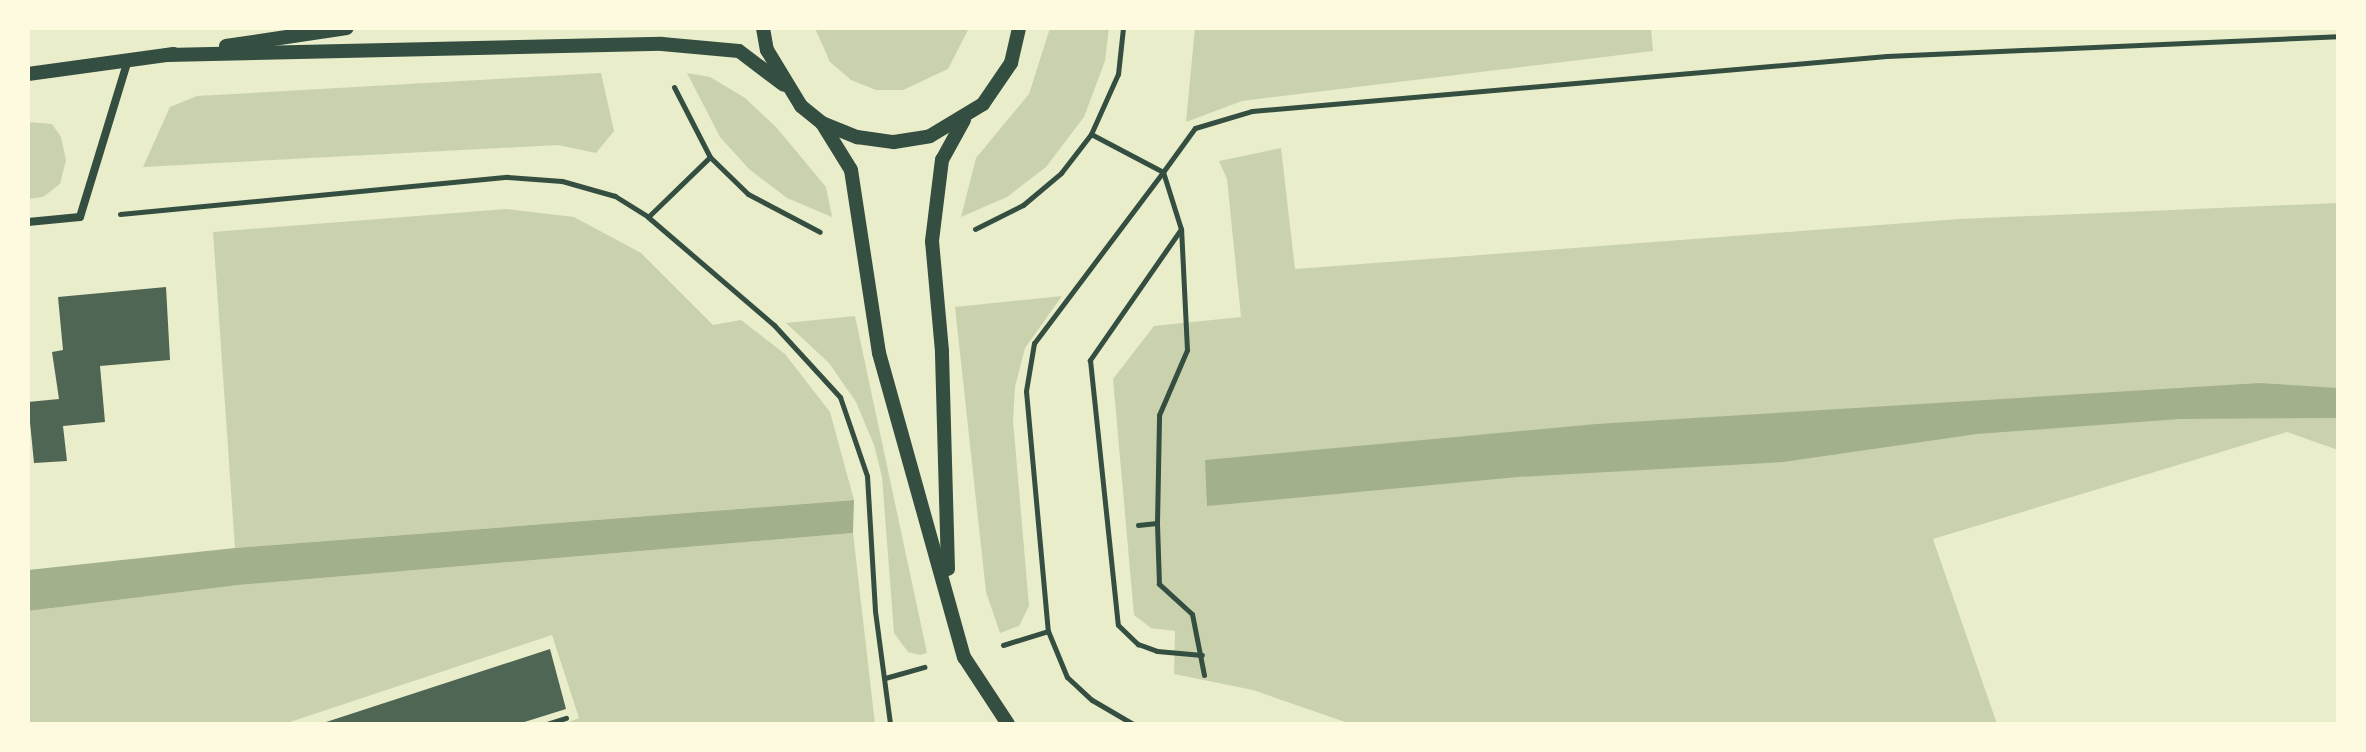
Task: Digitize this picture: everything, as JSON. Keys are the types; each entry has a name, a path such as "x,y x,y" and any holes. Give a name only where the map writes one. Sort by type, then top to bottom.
{"street":[{"path":"28,74 347,28"},
{"path":"763,28 767,50 784,85"},
{"path":"948,592 942,351 932,241 942,160 964,120 999,85 1019,28"},
{"path":"167,55 662,44 739,51 784,85 822,123 851,170 865,243 879,353 964,657 1004,723"},
{"path":"28,222 80,217 128,60"},
{"path":"822,123 857,137 894,142 930,136 964,120"}],"path":[{"path":"932,241 980,228 1023,205 1061,173 1091,134 1118,74 1123,28"},
{"path":"1133,724 1092,700 1067,677 1048,631 1026,391 1034,343 1195,128 1252,111 1887,56 2338,36"},
{"path":"662,44 679,104 710,157 748,194 804,228 865,243"},
{"path":"1091,134 1163,172 1181,229 1187,350 1159,415 1159,584 1192,614 1204,675"},
{"path":"648,217 710,157"},
{"path":"80,217 507,177 562,181 615,196 648,217 774,325 840,397 867,476 875,611 890,724"},
{"path":"1181,229 1090,360 1118,625 1147,648 1202,655"},
{"path":"1138,525 1157,523"},
{"path":"547,724 566,718"}],"shaded area":[{"path":"815,28 969,28 948,69 903,90 876,90 851,80 830,62"},
{"path":"1050,28 1109,28 1105,61 1084,117 1046,167 1007,197 961,217 976,158 1029,94"},
{"path":"1195,28 1651,28 1653,51 1242,101 1186,122"},
{"path":"601,73 614,131 596,153 558,145 143,167 170,107 197,96"},
{"path":"687,73 710,77 745,98 776,127 826,187 832,217 787,198 749,169 720,137"},
{"path":"28,122 52,124 61,137 66,160 60,184 43,197 28,199"},
{"path":"1281,148 1295,269 1959,219 2338,203 2338,450 2287,432 1933,539 1997,724 1351,724 1253,690 1174,674 1175,631 1151,628 1134,615 1113,379 1154,326 1241,317 1227,179 1219,161"},
{"path":"506,209 574,217 641,253 713,325 741,320 785,354 830,412 854,500 235,548 213,232"},
{"path":"1062,296 1025,348 1015,387 1013,420 1029,606 1019,626 1000,633 986,592 955,307"},
{"path":"855,316 927,653 920,655 908,652 894,633 882,477 874,445 856,402 829,363 786,323"},
{"path":"2260,383 2338,388 2338,418 2179,419 1977,434 1783,462 1518,477 1207,506 1205,460 1596,424"},
{"path":"854,500 853,533 239,585 28,611 28,570 235,548"},
{"path":"853,533 875,724 564,724 579,718 552,635 284,724 28,724 28,611 239,585"}],"building":[{"path":"166,287 170,360 100,366 105,422 63,426 67,461 34,463 28,402 59,399 52,352 63,350 58,297"},
{"path":"550,649 566,709 518,724 320,724"}]}
